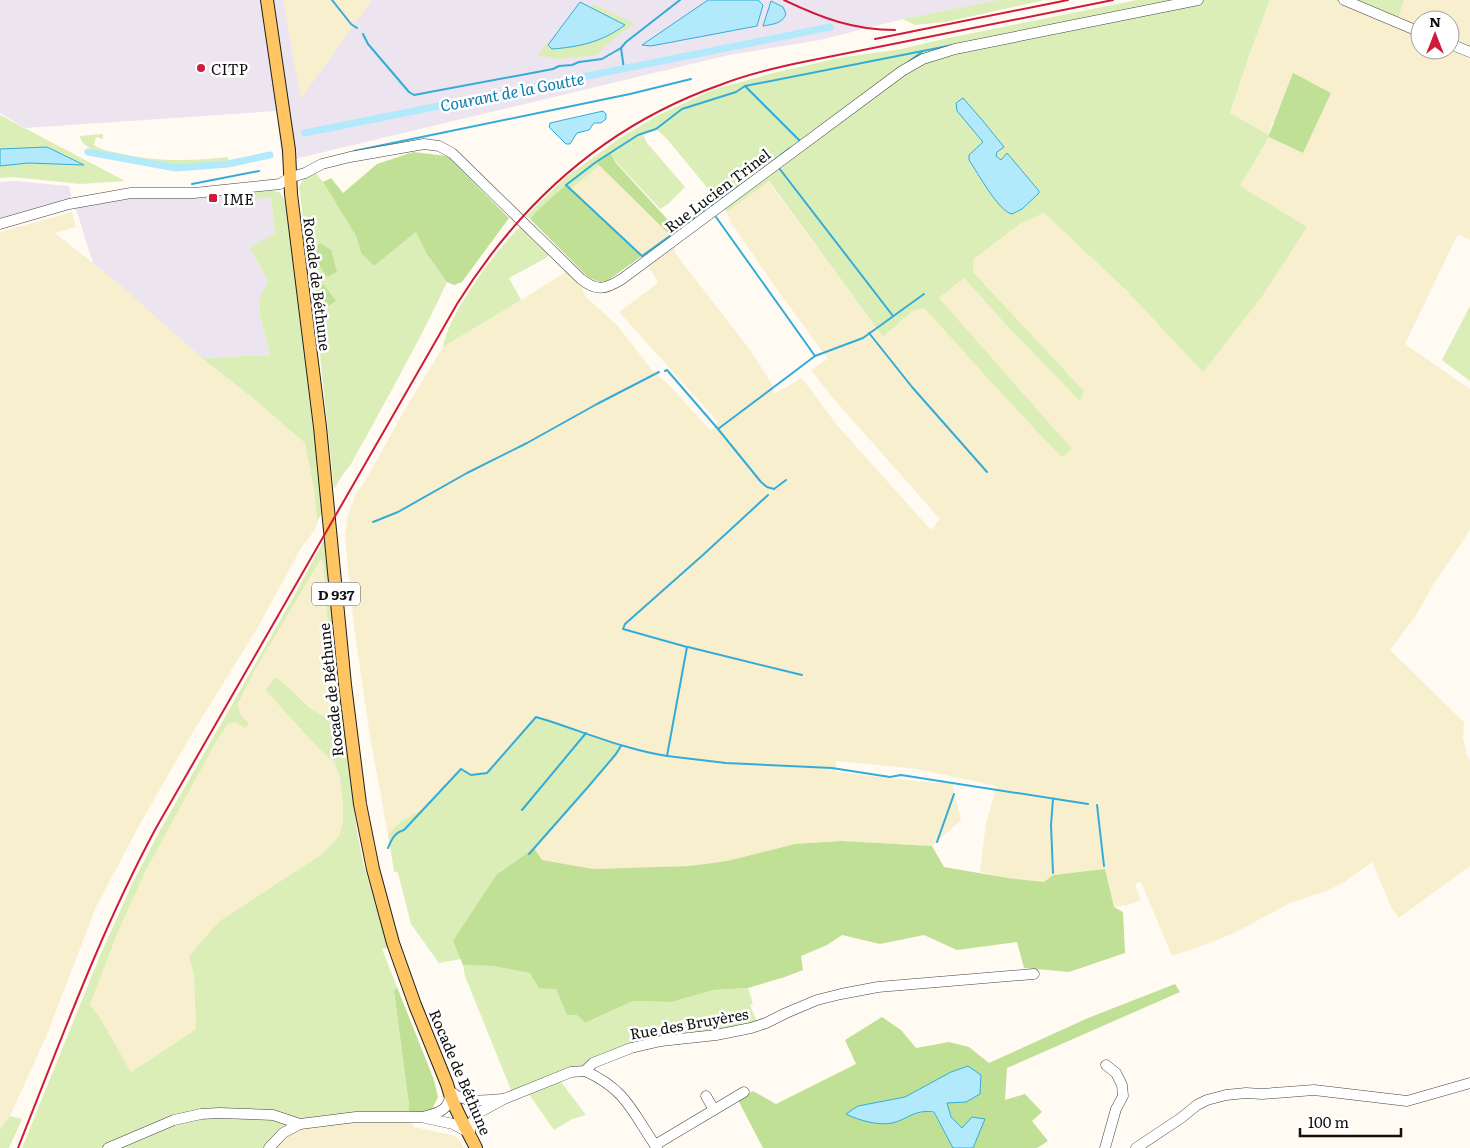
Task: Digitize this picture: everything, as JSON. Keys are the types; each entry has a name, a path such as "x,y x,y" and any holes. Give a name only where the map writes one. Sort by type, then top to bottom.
{"main road":[{"name":"Rocade de Béthune","path":"267,0 289,150 290,178 320,427 345,685 360,804 373,869 393,943 415,1005 475,1146"}],"street":[{"name":"Rue Lucien Trinel","path":"0,224 69,204 131,192 194,193 280,184 322,164 350,157 417,145 439,146 452,153 581,279 593,287 608,287 641,265 902,71 923,59 955,49 1198,0"},
{"path":"1344,0 1410,28"},
{"name":"Rue des Bruyères","path":"468,1131 480,1112 504,1099 571,1072 585,1071 593,1063 631,1048 661,1041 716,1035 751,1028 817,1000 878,987 1034,974"},
{"path":"1106,1065 1116,1074 1122,1085 1123,1096 1116,1109 1106,1148"},
{"path":"585,1071 602,1079 617,1090 632,1107 656,1146 744,1092"},
{"path":"1136,1148 1197,1105 1226,1095 1314,1090 1407,1100 1470,1083"},
{"path":"421,1117 446,1108 450,1101 450,1090"},
{"name":"Rue des Bruyères","path":"450,1090 457,1096 475,1101 504,1099"},
{"path":"706,1096 714,1110"},
{"path":"108,1148 166,1122 202,1114 267,1114 300,1124"},
{"path":"269,1148 283,1133 300,1124 356,1117 421,1117 453,1124 468,1131"}],"shaded area":[{"path":"0,0 998,0 903,19 820,40 729,55 282,162 277,111 25,128 0,113"},
{"path":"283,0 372,0 301,99"},
{"path":"1270,0 1334,0 1396,25 1404,0 1470,0 1470,240 1458,234 1405,344 1470,389 1470,529 1433,585 1417,614 1390,650 1464,722 1463,738 1470,760 1470,866 1399,918 1392,909 1372,862 1343,883 1326,891 1290,903 1236,932 1172,956 1141,882 1135,884 1141,900 1128,905 1114,907 1105,869 1053,875 1044,882 1008,878 980,872 986,823 997,786 917,769 836,761 836,772 935,783 953,782 961,820 932,846 841,841 795,844 727,861 690,866 593,869 542,860 534,848 616,754 620,746 586,732 537,717 487,773 471,775 460,770 426,807 400,822 388,835 370,736 354,627 345,536 348,515 356,493 364,483 404,411 443,347 563,274 568,268 581,279 584,295 617,325 652,370 670,386 711,431 718,422 619,312 658,283 642,256 571,189 600,165 671,236 674,241 675,253 751,351 773,386 774,394 802,378 837,425 931,530 940,519 832,397 811,370 828,359 771,281 730,221 727,212 768,181 883,337 912,311 924,308 1020,414 1071,449 939,298 964,278 1010,329 1080,401 1084,391 973,272 974,259 1021,223 1044,213 1129,293 1240,186 1269,137 1303,153 1331,93 1272,123 1269,135 1230,113"},
{"path":"15,181 69,186 71,196 69,204 0,224 0,182"},
{"path":"252,187 254,199 271,196 275,234 250,248 268,281 259,299 260,316 270,355 202,358 93,263 74,203"},
{"path":"72,212 76,227 55,233 118,283 202,358 305,443 314,489 317,522 316,528 300,550 258,627 193,732 140,824 96,907 46,1037 10,1116 0,1130 0,232"},
{"path":"321,559 323,562 328,617 334,722 321,716 283,681 275,677 265,690 319,749 334,762 340,777 344,821 339,836 322,854 221,920 196,947 189,957 194,975 196,1029 131,1072 99,1016 90,1005 117,934 145,872 216,742 227,725 235,721 240,714 238,705 256,668"},
{"path":"407,1117 414,1127 456,1136 464,1148 269,1148 288,1129"}],"green space":[{"path":"998,0 1045,0 946,22 915,25 903,19"},
{"path":"1137,0 1270,0 1230,113 1269,135 1240,186 1307,227 1263,295 1203,372 1129,293 1044,213 1021,223 974,259 973,272 1084,391 1080,401 1010,329 964,278 939,298 1072,449 1062,457 1009,402 924,308 912,311 883,337 769,181 727,212 668,140 656,129 643,134 647,143 685,187 668,204 660,209 609,154 597,161 600,165 571,189 566,186 530,219 526,216 566,177 620,138 657,116 712,90 773,73 839,58 901,49"},
{"path":"1334,0 1404,0 1396,25"},
{"path":"593,4 635,24 623,31 596,55 560,59 538,55 546,44 552,49 624,24 591,8"},
{"path":"1293,73 1331,93 1303,153 1269,137"},
{"path":"0,115 125,181 81,184 12,177 0,178"},
{"path":"103,134 103,139 96,137 94,145 112,152 163,160 228,157 229,161 177,165 127,160 94,150 84,144 80,136"},
{"path":"413,152 447,156 509,218 462,282 454,285 447,282 426,253 416,232 374,266 361,253 356,236 323,182 331,178 343,193 377,164"},
{"path":"610,153 616,163 678,231 671,236 596,162"},
{"path":"315,172 356,236 361,253 374,266 416,232 426,253 447,282 351,464 334,489 316,317 299,187 302,181"},
{"path":"566,185 642,256 607,281 600,282 589,278 530,219"},
{"path":"269,190 280,192 285,201 292,232 322,512 317,522 314,489 305,443 202,358 270,355 260,316 259,299 268,281 250,248 275,233 271,197 254,199 253,192"},
{"path":"524,223 553,252 546,258 509,278 521,300 443,347 454,317 464,299 489,263"},
{"path":"320,243 331,250 337,272 327,277 317,262 313,251"},
{"path":"323,284 336,301 321,310 314,303 319,287"},
{"path":"1470,306 1470,381 1442,360"},
{"path":"325,538 338,684 357,831 363,862 388,948 382,949 397,987 394,992 409,1105 407,1117 300,1124 269,1148 22,1148 99,958 133,882 159,832 294,596","holes":["321,559 323,562 334,721 310,708 283,682 275,677 265,690 319,749 334,762 340,777 343,808 343,821 339,836 322,854 221,920 196,947 189,957 194,975 196,1029 131,1072 99,1016 90,1005 117,934 145,872 227,725 235,722 245,728 249,724 240,714 238,704 256,668"]},
{"path":"536,717 570,727 621,746 534,848 496,875 454,941 461,959 439,963 411,924 398,873 394,871 388,835 400,822 426,807 461,769 471,775 487,773"},
{"path":"841,841 932,846 944,867 1044,882 1053,875 1105,869 1114,907 1123,912 1125,953 1069,972 1024,968 1017,942 957,950 924,935 880,944 842,935 827,945 801,956 803,970 785,977 748,988 713,990 672,1002 633,1001 585,1023 577,1015 567,1015 556,989 539,988 530,973 492,966 463,965 453,941 496,875 534,848 542,860 593,869 690,866 727,861 795,844"},
{"path":"463,965 492,966 530,973 556,989 567,1014 577,1015 585,1023 633,1001 672,1002 713,990 748,988 753,1004 750,1005 757,1022 661,1041 558,1078 586,1115 572,1119 554,1130 526,1090 513,1095 465,976"},
{"path":"1175,984 1180,992 1007,1068 1005,1100 1025,1094 1042,1112 1032,1121 1048,1141 1037,1148 973,1148 985,1119 962,1128 951,1117 946,1103 966,1102 951,1072 905,1097 858,1106 846,1114 869,1122 887,1124 917,1113 934,1113 953,1148 763,1148 738,1100 753,1091 776,1104 856,1064 845,1040 882,1017 901,1030 916,1048 949,1042 969,1047 989,1063 1088,1018"},
{"path":"397,987 434,1080 438,1097 431,1111 415,1113 408,1111 409,1105 394,991"},
{"path":"10,1116 22,1119 9,1148 0,1148 0,1130"}],"water":[{"path":"708,0 758,0 763,5 757,26 651,46 642,45"},
{"path":"771,1 783,7 786,14 780,22 763,26"},
{"path":"580,2 625,25 608,36 590,43 552,49 548,45"},
{"path":"963,98 1004,147 997,152 996,156 1001,160 1007,153 1039,191 1022,209 1012,214 995,199 969,160 969,155 983,142 957,111 956,103"},
{"path":"603,111 606,114 606,119 601,123 594,123 589,130 577,133 570,144 566,144 549,127 550,123"},
{"path":"47,147 84,165 28,163 0,166 0,149"},
{"path":"968,1066 981,1075 980,1094 966,1102 947,1103 951,1117 962,1128 972,1117 985,1119 973,1148 953,1148 934,1112 916,1113 886,1124 868,1122 846,1114 858,1106 905,1097 951,1072"}],"waterway":[{"path":"332,0 351,24 357,28"},
{"name":"Courant de la Goutte","path":"624,69 621,48 680,0"},
{"name":"Courant de la Goutte","path":"305,133 830,27"},
{"path":"363,34 368,44 409,92 414,95 602,59 621,48"},
{"path":"746,181 642,256 566,185 596,162 638,135 656,129 682,109 736,92 745,86 953,45"},
{"path":"907,63 923,51"},
{"path":"354,151 630,94 691,79"},
{"path":"745,86 800,141"},
{"path":"760,171 790,148"},
{"name":"Courant de la Goutte","path":"88,152 176,168 228,164 270,155"},
{"path":"779,168 893,316"},
{"path":"192,184 259,171"},
{"path":"716,217 815,356"},
{"path":"665,371 667,370 718,429 815,356 863,338 924,294"},
{"path":"869,333 912,387 987,472"},
{"path":"373,522 398,512 467,473 659,372"},
{"path":"718,429 767,487 774,489 786,480"},
{"path":"388,848 392,839 404,830 461,769 471,775 487,773 536,717 617,744 667,756 687,647 623,629 625,624 768,495"},
{"path":"688,647 802,675"},
{"path":"522,810 586,733"},
{"path":"529,854 621,746"},
{"path":"667,756 726,763 832,768 890,777 901,775 1088,804"},
{"path":"937,842 954,794"},
{"path":"1053,799 1051,825 1053,873"},
{"path":"1097,805 1104,866"}],"railway":[{"path":"784,0 838,22 865,28 895,30"},
{"path":"875,39 1068,0"},
{"path":"18,1148 66,1026 117,906 156,828 457,304 482,267 538,201 569,172 603,145 640,122 679,102 731,81 797,63 1113,0"}],"place":[{"name":"CITP","path":"201,68"},
{"name":"IME","path":"213,198"}]}
